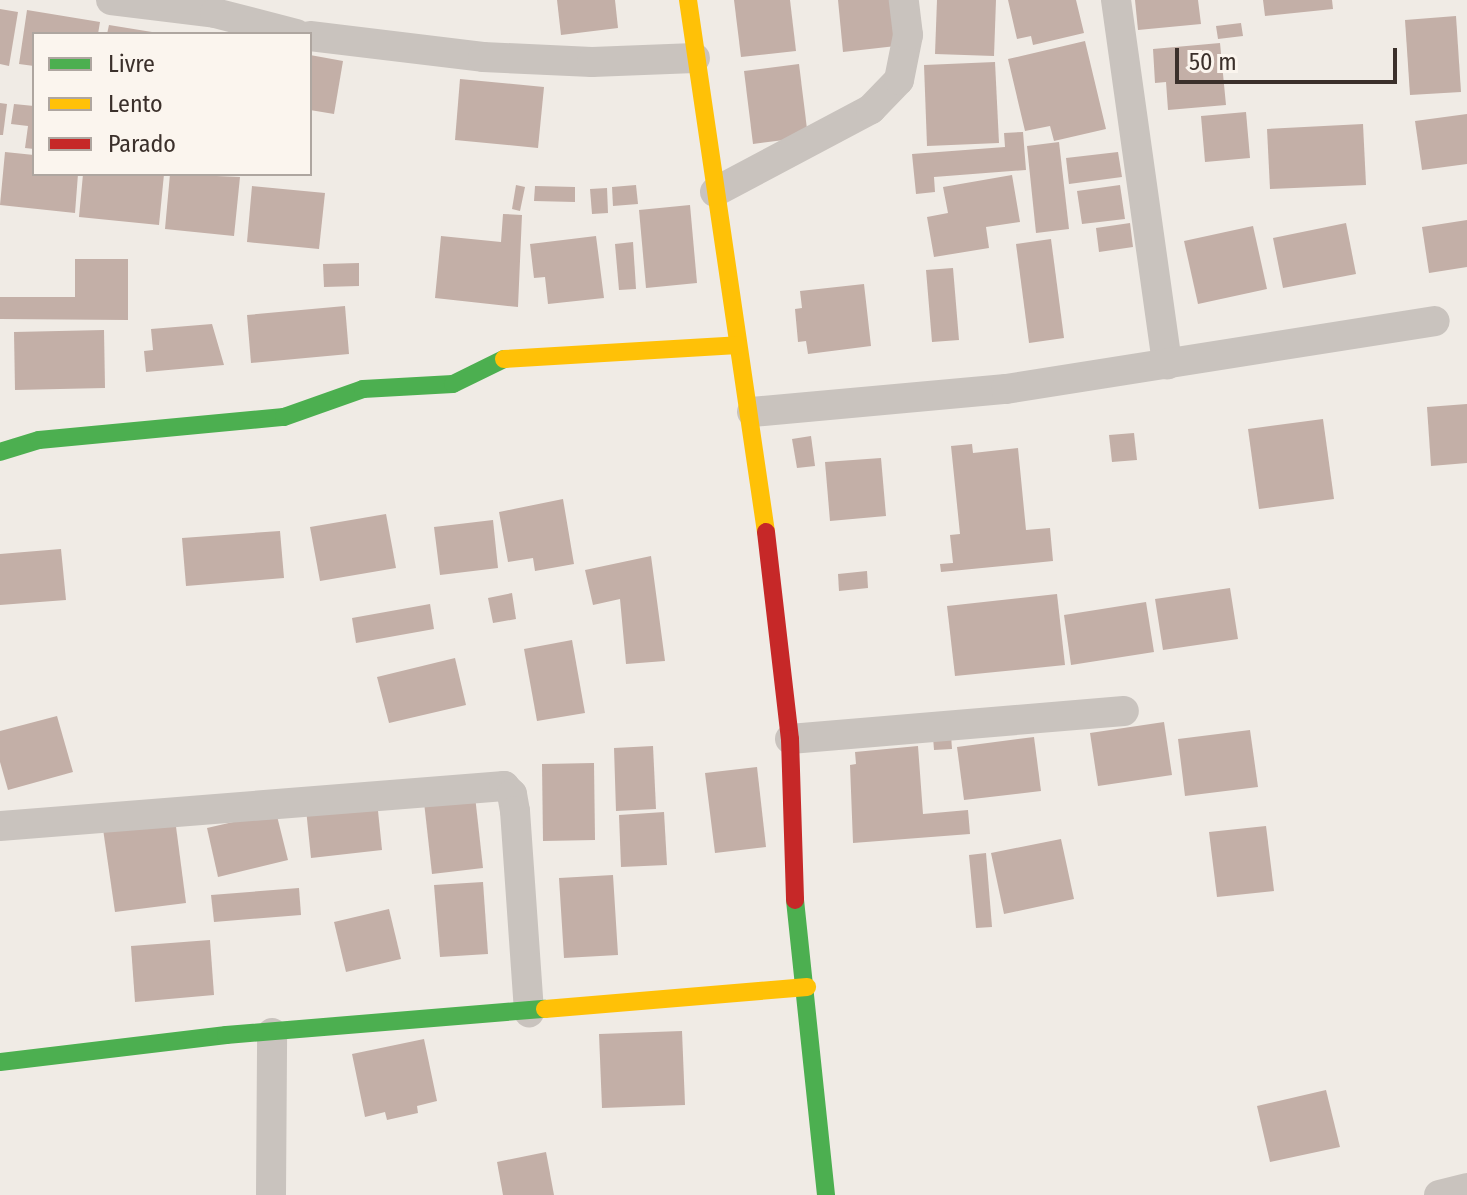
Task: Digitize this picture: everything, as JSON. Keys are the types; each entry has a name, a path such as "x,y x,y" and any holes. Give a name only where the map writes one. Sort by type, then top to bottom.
{"street":[{"path":"111,0 215,6 290,32"},
{"path":"688,0 738,345 752,412 790,739 792,872 807,987 826,1195"},
{"path":"715,192 871,109 899,80 908,35 904,0"},
{"path":"1116,0 1167,364"},
{"path":"312,36 483,57 592,62 695,58"},
{"path":"752,412 1006,389 1435,321"},
{"path":"0,452 39,440 284,417 363,389 453,384 506,358 738,345"},
{"path":"790,739 1124,711"},
{"path":"0,826 504,786 512,794 515,811 529,1013"},
{"path":"0,1062 272,1033 807,987"},
{"path":"271,1195 272,1033"},
{"path":"1439,1195 1467,1188"}],"building":[{"path":"557,0 615,0 618,28 561,35"},
{"path":"734,0 790,0 796,51 741,57"},
{"path":"838,0 892,0 896,46 843,52"},
{"path":"937,0 996,0 994,56 935,54"},
{"path":"1008,0 1076,0 1084,33 1033,45 1031,36 1017,39"},
{"path":"1135,0 1198,0 1201,24 1138,30"},
{"path":"1263,0 1332,0 1333,9 1265,16"},
{"path":"0,9 18,12 9,66 0,64"},
{"path":"27,10 100,22 98,32 32,32 32,66 19,64"},
{"path":"1456,16 1461,92 1410,95 1405,20"},
{"path":"1241,23 1243,36 1218,39 1216,26"},
{"path":"109,25 152,32 107,32"},
{"path":"1085,41 1106,129 1054,141 1050,126 1025,131 1008,59"},
{"path":"1220,43 1226,105 1168,110 1166,82 1155,83 1153,49"},
{"path":"312,55 343,61 334,114 312,110"},
{"path":"995,62 999,143 927,146 924,65"},
{"path":"799,64 808,137 753,144 744,71"},
{"path":"460,79 544,87 538,148 455,140"},
{"path":"0,103 7,104 3,135 0,135"},
{"path":"14,104 32,106 32,149 25,148 28,126 11,124"},
{"path":"1246,112 1250,158 1205,162 1201,116"},
{"path":"1467,114 1467,164 1422,170 1415,121"},
{"path":"1363,124 1366,185 1270,189 1267,129"},
{"path":"1023,132 1026,170 934,177 935,192 916,194 912,154 1005,147 1004,133"},
{"path":"1059,142 1069,229 1036,233 1027,146"},
{"path":"5,152 32,155 32,176 78,176 75,213 0,205"},
{"path":"1118,152 1122,177 1069,184 1066,158"},
{"path":"1012,175 1020,222 986,227 989,248 934,257 927,217 948,213 943,187"},
{"path":"83,176 164,176 159,225 79,217"},
{"path":"170,176 240,177 234,236 165,229"},
{"path":"516,185 525,187 520,211 512,209"},
{"path":"636,185 638,204 613,206 612,187"},
{"path":"1120,185 1125,219 1082,224 1077,191"},
{"path":"252,186 325,193 319,249 247,242"},
{"path":"535,186 575,187 575,202 534,201"},
{"path":"607,188 608,213 592,214 590,189"},
{"path":"690,205 697,283 646,288 639,210"},
{"path":"503,214 522,215 518,307 435,298 441,236 501,242"},
{"path":"1467,220 1467,267 1429,273 1422,227"},
{"path":"1130,223 1133,247 1099,252 1096,228"},
{"path":"1346,223 1356,274 1283,288 1273,238"},
{"path":"1253,226 1267,289 1198,304 1184,241"},
{"path":"596,236 604,298 548,304 545,277 534,278 530,244"},
{"path":"1051,239 1064,338 1029,343 1016,244"},
{"path":"633,242 636,289 619,290 615,244"},
{"path":"75,259 128,259 128,320 0,319 0,297 75,297"},
{"path":"359,263 359,286 324,287 323,264"},
{"path":"953,268 959,340 932,342 926,270"},
{"path":"864,284 871,346 808,354 806,341 798,342 795,309 802,308 800,291"},
{"path":"345,306 349,354 251,363 247,315"},
{"path":"212,324 224,365 146,372 144,351 153,350 151,329"},
{"path":"104,330 105,388 15,390 14,332"},
{"path":"1467,404 1467,463 1431,466 1427,407"},
{"path":"1323,419 1334,499 1259,509 1248,429"},
{"path":"1134,433 1137,460 1112,462 1109,435"},
{"path":"811,436 815,466 797,468 792,439"},
{"path":"972,444 973,453 1018,448 1026,530 1050,528 1053,561 941,572 940,564 953,563 950,535 960,534 951,446"},
{"path":"881,458 886,516 830,521 825,462"},
{"path":"563,499 574,564 535,571 533,558 508,562 499,512"},
{"path":"386,514 396,568 320,581 310,527"},
{"path":"493,520 498,568 440,575 434,527"},
{"path":"280,531 284,578 186,586 182,538"},
{"path":"61,549 66,600 0,605 0,554"},
{"path":"651,556 665,661 626,664 620,599 593,605 585,570"},
{"path":"867,571 868,588 839,591 838,574"},
{"path":"1230,588 1238,639 1163,650 1155,599"},
{"path":"512,593 516,619 493,623 488,598"},
{"path":"1057,594 1065,665 955,676 947,606"},
{"path":"1146,602 1154,652 1071,665 1064,615"},
{"path":"430,604 434,629 356,643 352,618"},
{"path":"572,640 585,713 537,721 524,649"},
{"path":"455,658 466,705 389,723 377,677"},
{"path":"57,716 73,772 8,790 0,762 0,731"},
{"path":"1164,722 1172,775 1098,786 1090,733"},
{"path":"1250,730 1258,787 1185,796 1178,739"},
{"path":"951,735 952,749 934,750 933,737"},
{"path":"1034,737 1041,791 964,800 957,747"},
{"path":"653,746 656,809 616,811 614,748"},
{"path":"918,746 923,814 968,810 970,834 853,843 850,765 856,764 855,752"},
{"path":"594,763 595,840 543,841 542,764"},
{"path":"757,767 766,847 715,853 705,773"},
{"path":"475,796 483,868 432,874 424,802"},
{"path":"377,801 382,850 311,858 306,809"},
{"path":"276,812 288,860 218,877 207,828"},
{"path":"664,812 667,865 621,867 619,815"},
{"path":"175,819 186,903 115,912 103,829"},
{"path":"1266,826 1274,891 1217,897 1209,832"},
{"path":"1061,839 1074,899 1004,914 991,853"},
{"path":"986,853 992,927 976,928 969,855"},
{"path":"613,875 618,955 564,958 559,878"},
{"path":"483,882 488,954 440,957 434,885"},
{"path":"299,888 301,915 214,922 211,895"},
{"path":"389,909 401,959 346,972 334,922"},
{"path":"210,940 214,995 135,1002 131,946"},
{"path":"682,1031 685,1105 602,1108 599,1034"},
{"path":"424,1039 437,1101 417,1106 418,1113 387,1120 385,1112 365,1117 352,1054"},
{"path":"1326,1090 1340,1147 1270,1162 1257,1106"},
{"path":"546,1152 554,1195 503,1195 497,1162"}],"traffic: fast":[{"path":"0,452 39,440 284,417 363,389 453,384 504,359"},
{"path":"795,900 826,1195"},
{"path":"0,1062 226,1035 545,1009"}],"traffic: slow":[{"path":"688,0 766,532"},
{"path":"504,359 738,345"},
{"path":"545,1009 807,987"}],"traffic: jam":[{"path":"766,532 790,739 795,900"}]}
